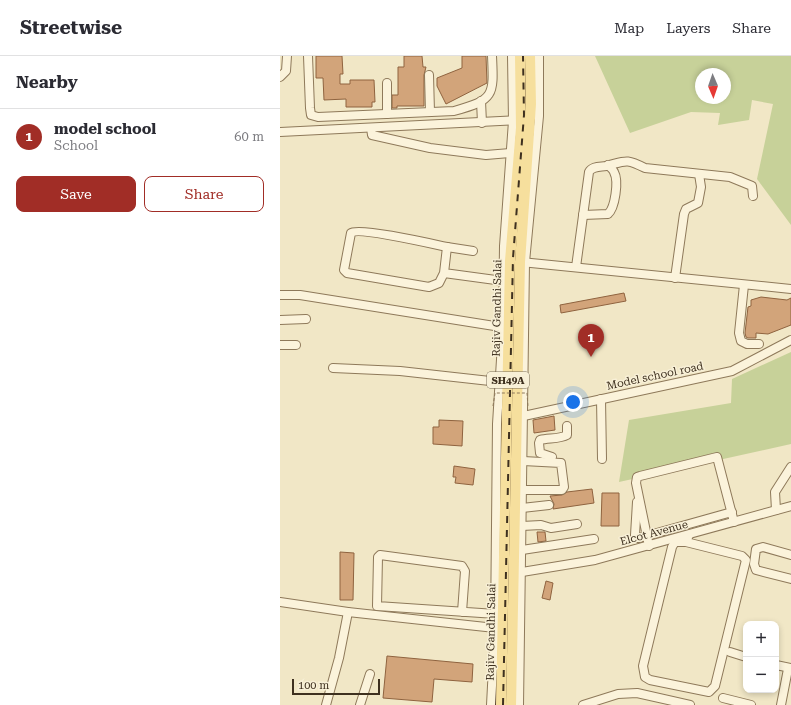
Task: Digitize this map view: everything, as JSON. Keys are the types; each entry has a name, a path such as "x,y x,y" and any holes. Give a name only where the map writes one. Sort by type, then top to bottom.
{"main road":[{"name":"Rajiv Gandhi Salai","path":"514,526 502,448 510,261 526,119 520,56"},
{"path":"520,56 530,56"},
{"name":"Rajiv Gandhi Salai","path":"511,705 499,654 510,539 514,526 520,417 526,119 530,56"},
{"name":"Rajiv Gandhi Salai","path":"501,705 506,688 510,539"}],"street":[{"path":"280,77 286,71 287,56"},
{"path":"308,56 311,116 314,130"},
{"path":"311,116 454,111 481,101 491,93 493,84 492,56"},
{"path":"512,56 526,119"},
{"path":"491,705 499,654 495,628 502,448 499,382 506,328 503,281 511,153 526,119 539,56"},
{"path":"429,75 430,112"},
{"path":"387,83 388,114"},
{"path":"481,101 482,123"},
{"path":"280,132 482,123 526,119"},
{"path":"371,128 372,135 430,148 486,155 511,153"},
{"path":"576,267 589,172 594,168 608,166 617,161 625,161 636,163 645,168 738,179 752,186 752,196"},
{"path":"583,214 608,214 613,208 616,178 615,172 608,166"},
{"path":"675,278 684,214 686,210 698,203 701,187 699,174"},
{"path":"447,247 444,273 439,283 429,287 347,273 344,270 350,235 353,231 380,234 473,251"},
{"path":"523,262 790,289"},
{"path":"444,273 503,281"},
{"path":"744,285 739,333 741,341 747,344 759,344"},
{"path":"280,295 300,295 506,328"},
{"path":"280,320 306,319"},
{"name":"Model school road","path":"520,417 732,371 791,340"},
{"path":"280,345 296,346"},
{"path":"333,368 400,370 499,382"},
{"path":"601,399 602,459"},
{"path":"519,705 522,550 514,526 522,508 524,442 520,417"},
{"path":"524,442 539,443 540,440 565,436 567,435 567,426"},
{"path":"539,443 540,453 552,457"},
{"path":"649,546 637,489 637,479 640,476 717,457 734,522"},
{"path":"522,490 562,490 564,487 561,463 523,461"},
{"path":"776,510 775,492 791,467"},
{"path":"522,508 549,505"},
{"name":"Elcot Avenue","path":"522,572 595,560 649,546 687,539 734,522 791,506"},
{"path":"647,537 732,512"},
{"path":"514,526 541,525 551,528 577,524"},
{"path":"522,550 594,538"},
{"path":"687,539 742,556 746,560 715,686 709,692 650,680 645,677 643,672 643,666 672,547 674,543 687,539"},
{"path":"791,555 759,547 756,549 754,564 756,570 791,579"},
{"path":"377,615 378,560 380,555 462,566 465,571 462,612"},
{"path":"280,602 348,612 495,628"},
{"path":"377,606 496,614"},
{"path":"326,705 339,658 348,612"},
{"path":"730,652 743,656"},
{"path":"779,666 790,668 781,705"},
{"path":"360,705 370,674"},
{"path":"583,705 618,694 637,693 690,705"},
{"path":"723,698 751,705"}],"path":[{"path":"493,406 495,393 527,393 528,407"}],"green space":[{"path":"595,56 791,56 791,225 757,179 773,104 752,100 749,120 718,125 720,113 691,112 630,133"},
{"path":"791,352 791,444 619,482 629,420 731,403 732,379"}],"building":[{"path":"316,56 342,56 343,74 340,74 340,84 350,84 350,80 374,80 375,102 372,102 372,107 346,107 346,99 324,100 323,78 316,78"},
{"path":"404,56 422,56 423,67 426,67 424,75 424,106 397,106 397,108 392,108 392,95 398,95 398,67 404,67"},
{"path":"462,56 486,56 487,83 446,104 437,86 437,78 462,68"},
{"path":"624,293 626,301 561,313 560,305"},
{"path":"761,297 787,300 791,298 791,325 768,334 756,333 756,338 748,338 746,337 745,333 748,307 751,306 751,300"},
{"path":"554,416 555,430 534,433 533,420"},
{"path":"439,420 463,421 462,446 433,444 433,427 439,427"},
{"path":"454,466 475,469 473,485 455,483 456,477 453,477"},
{"path":"592,489 594,503 553,509 554,504 550,496"},
{"path":"602,493 619,493 619,526 601,526"},
{"path":"537,532 545,532 546,541 538,542"},
{"path":"340,552 354,553 353,600 340,600"},
{"path":"546,581 553,583 550,600 542,598"},
{"path":"387,656 473,664 472,682 434,679 432,702 383,698"}],"railway":[{"path":"503,705 513,258 524,115 523,56"}],"place":[{"name":"model school","path":"591,357"}]}
